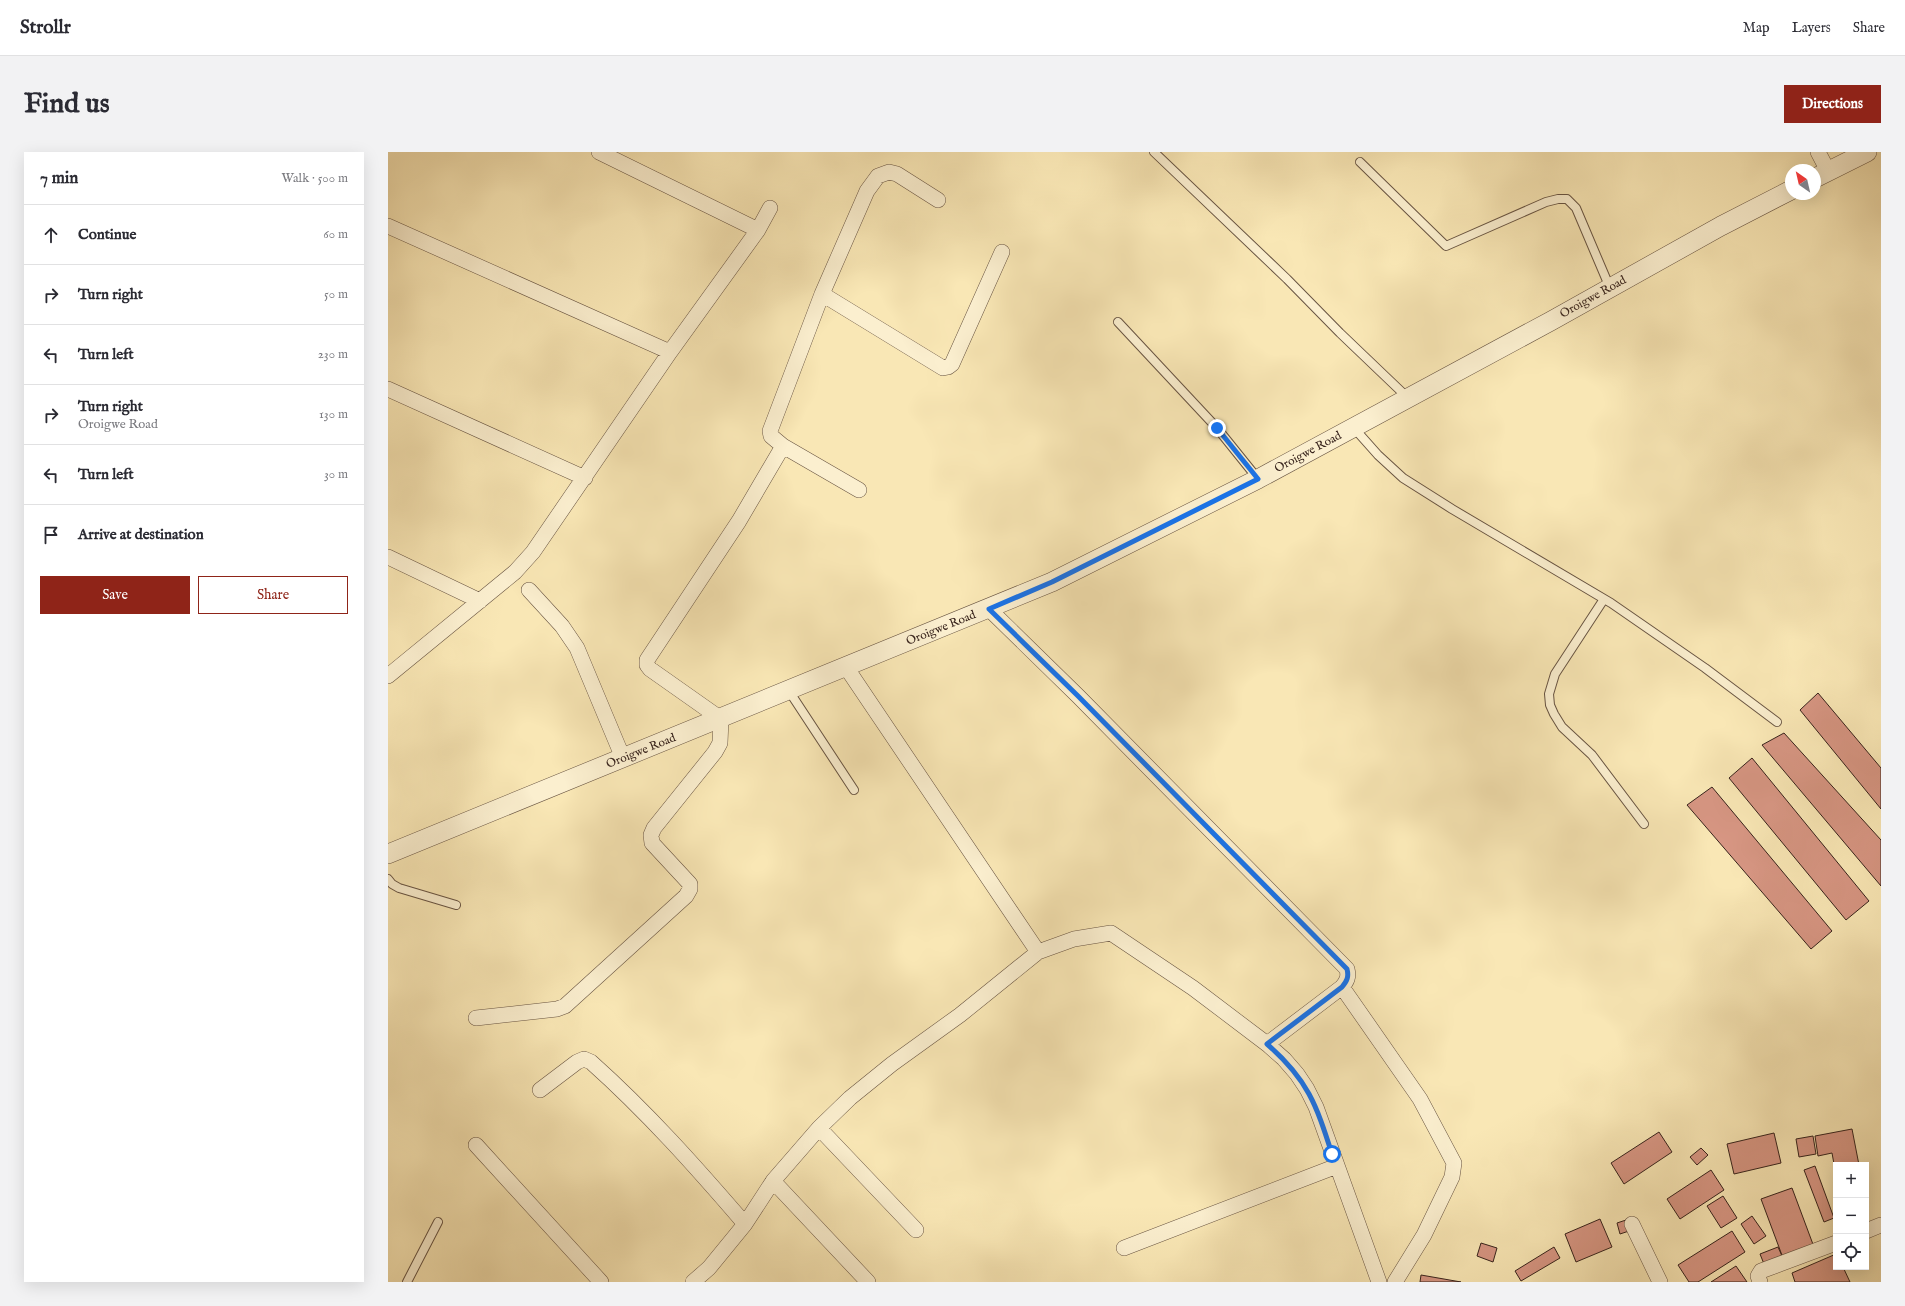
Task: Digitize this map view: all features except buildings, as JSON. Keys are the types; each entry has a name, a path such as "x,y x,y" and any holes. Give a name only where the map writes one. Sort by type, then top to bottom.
{"street":[{"path":"599,152 758,230"},
{"path":"1818,152 1822,174 1867,152"},
{"path":"859,490 783,446 771,436 770,431 822,294 867,191 878,176 889,172 897,174 938,200"},
{"name":"Oroigwe Road","path":"388,854 721,719 1052,582 1258,479 1785,193"},
{"path":"388,676 515,572 533,552 670,352 758,230 770,208"},
{"path":"388,226 670,352"},
{"path":"822,294 943,368 948,367 952,364 1002,252"},
{"path":"388,389 585,478"},
{"path":"476,1018 557,1009 565,1006 686,896 690,889 690,884 652,843 651,835 654,828 715,752 720,743 721,719 650,669 647,665 648,660 739,521 783,446"},
{"path":"388,557 480,601"},
{"path":"529,590 562,626 577,648 623,758"},
{"path":"989,609 1347,969 1348,975 1346,982 1342,987 1267,1044"},
{"path":"846,667 1038,952"},
{"path":"693,1282 709,1268 744,1224 773,1181 819,1128 850,1098 892,1064 960,1015 1038,952 1074,939 1111,933 1193,988 1267,1044 1284,1059 1307,1089 1316,1107 1379,1282"},
{"path":"1342,987 1420,1099 1454,1164 1452,1177 1424,1235 1395,1282"},
{"path":"540,1090 577,1062 584,1059 590,1062 636,1103 672,1141 744,1224"},
{"path":"819,1128 916,1230"},
{"path":"476,1145 601,1282"},
{"path":"1124,1248 1337,1166"},
{"path":"773,1181 868,1282"},
{"path":"1632,1224 1660,1282"},
{"path":"1869,1230 1881,1225"},
{"path":"1760,1282 1758,1276 1762,1271 1833,1244"}],"lane":[{"path":"1154,152 1409,398"},
{"path":"1360,162 1446,246 1546,202 1558,199 1567,199 1576,208 1610,288"},
{"path":"1118,322 1217,428 1258,479"},
{"path":"1354,428 1378,455 1403,478 1452,509 1604,599 1705,668 1777,722"},
{"path":"1604,599 1555,674 1549,694 1550,705 1562,727 1592,755 1644,824"},
{"path":"789,690 854,790"},
{"path":"388,879 392,884 399,888 456,905"},
{"path":"407,1282 438,1222"}],"route":[{"path":"1217,428 1258,479 1052,582 989,609 1078,696 1347,969 1348,975 1346,982 1342,987 1267,1044 1284,1059 1307,1089 1322,1122 1332,1154"}]}
